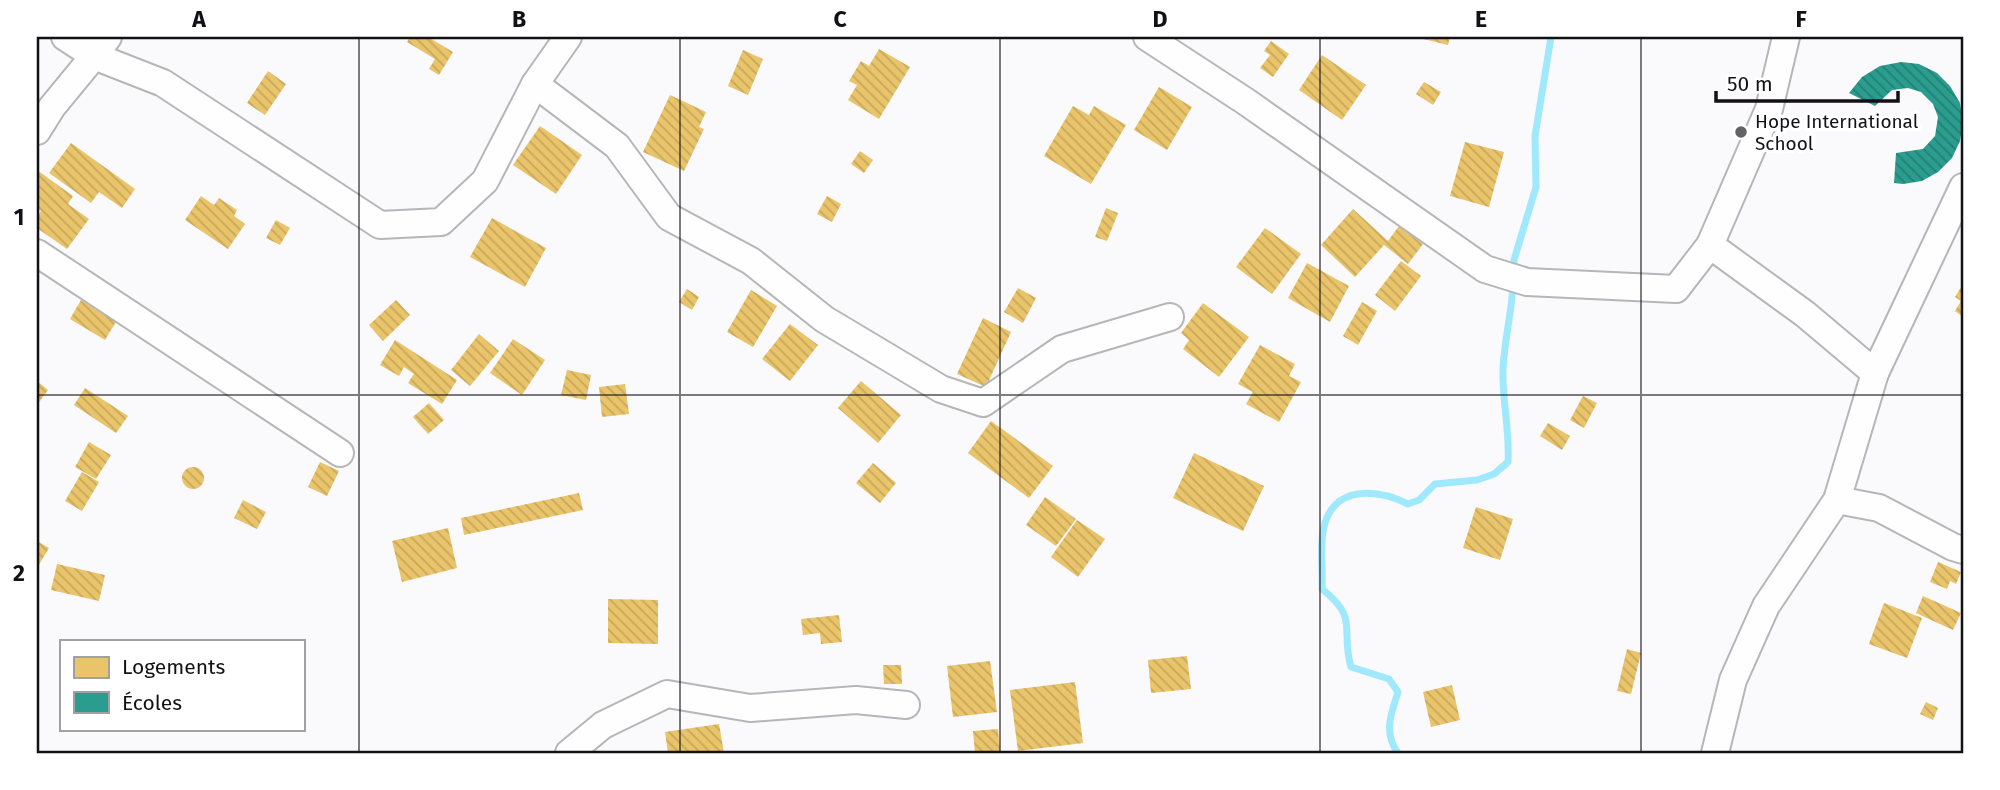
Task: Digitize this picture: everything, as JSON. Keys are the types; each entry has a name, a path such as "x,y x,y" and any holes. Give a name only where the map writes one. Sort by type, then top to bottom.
{"street":[{"path":"65,37 101,47 163,83 380,225 441,222 485,181 536,84 568,37"},
{"path":"1147,37 1245,101 1485,269 1527,282 1676,289 1710,246 1769,108 1786,37"},
{"path":"37,131 52,107 101,47"},
{"path":"536,84 617,146 669,216 751,261 824,319 941,389 984,403 1062,349 1170,317"},
{"path":"1715,753 1733,680 1766,606 1837,500 1875,373 1963,187"},
{"path":"1710,246 1805,314 1875,373"},
{"path":"37,253 340,453"},
{"path":"1837,500 1879,508 1963,550"},
{"path":"569,753 603,725 667,694 750,708 856,700 906,705"}],"building: Logements":[{"path":"410,37 428,37 453,52 439,75 429,69 435,59 407,42"},
{"path":"1415,37 1450,37 1448,45"},
{"path":"1271,41 1289,54 1273,77 1260,68 1270,55 1264,51"},
{"path":"879,49 910,67 879,119 848,100 857,85 849,81 861,61 869,66"},
{"path":"743,50 763,59 748,95 728,86"},
{"path":"1322,55 1366,85 1342,120 1299,90"},
{"path":"268,71 286,84 265,115 247,103"},
{"path":"1424,82 1441,92 1433,105 1416,94"},
{"path":"1159,87 1192,107 1167,150 1134,130"},
{"path":"670,95 706,112 699,127 704,129 684,171 643,152"},
{"path":"1073,106 1089,115 1094,106 1126,125 1091,184 1044,156"},
{"path":"540,126 582,155 556,194 513,165"},
{"path":"1465,142 1504,152 1489,207 1450,196"},
{"path":"71,143 135,189 122,208 99,192 91,203 49,173"},
{"path":"860,151 873,160 864,173 851,164"},
{"path":"37,170 73,196 68,204 89,219 67,249 37,228 37,217 41,211 37,207"},
{"path":"201,196 214,205 219,198 237,210 234,216 245,224 228,249 185,220"},
{"path":"827,196 841,204 832,222 817,214"},
{"path":"1106,208 1118,213 1107,241 1095,237"},
{"path":"1353,209 1388,241 1399,226 1423,244 1408,264 1384,245 1355,277 1321,245"},
{"path":"492,218 546,248 525,287 470,257"},
{"path":"276,220 290,228 280,245 266,238"},
{"path":"1265,228 1301,254 1272,294 1236,267"},
{"path":"1401,261 1421,276 1395,311 1375,295"},
{"path":"1307,263 1349,286 1330,322 1288,298"},
{"path":"1963,284 1963,317 1955,311 1961,301 1955,297"},
{"path":"1018,288 1036,298 1023,323 1004,312"},
{"path":"687,289 699,297 692,310 679,302"},
{"path":"751,290 777,306 753,347 727,332"},
{"path":"81,300 116,322 105,340 70,319"},
{"path":"396,300 410,315 383,341 369,325"},
{"path":"1362,302 1377,311 1358,345 1343,336"},
{"path":"1203,303 1249,337 1219,377 1183,349 1189,340 1181,333"},
{"path":"983,318 1011,332 986,387 957,374"},
{"path":"790,324 818,345 790,381 762,359"},
{"path":"479,334 499,351 470,386 451,370"},
{"path":"513,339 545,360 522,395 490,373"},
{"path":"395,340 457,380 442,404 408,383 414,374 404,367 399,376 380,365"},
{"path":"1260,345 1295,364 1289,376 1301,382 1279,422 1246,404 1253,392 1238,384"},
{"path":"567,370 591,375 586,400 561,395"},
{"path":"37,381 48,390 37,405"},
{"path":"861,381 901,415 878,443 838,408"},
{"path":"625,384 629,414 602,417 599,387"},
{"path":"85,388 128,416 116,433 74,405"},
{"path":"1583,396 1597,403 1584,428 1570,420"},
{"path":"429,403 444,420 428,434 413,417"},
{"path":"991,421 1053,466 1029,498 968,453"},
{"path":"1548,423 1570,436 1562,450 1540,436"},
{"path":"89,442 111,455 96,479 75,467"},
{"path":"1194,453 1264,486 1243,531 1173,498"},
{"path":"320,462 339,471 327,496 308,487"},
{"path":"873,463 896,483 880,503 856,483"},
{"path":"193,467 203,474 204,478 197,488 193,489 183,482 182,478 189,468"},
{"path":"82,472 99,482 82,511 65,501"},
{"path":"579,493 583,510 464,535 461,518"},
{"path":"1045,497 1076,519 1056,546 1026,525"},
{"path":"243,500 266,512 257,529 234,518"},
{"path":"1476,507 1513,519 1500,560 1463,548"},
{"path":"1077,520 1105,539 1078,577 1051,557"},
{"path":"448,528 457,568 402,582 392,541"},
{"path":"37,541 49,548 37,568"},
{"path":"1938,562 1961,572 1956,584 1950,581 1947,589 1930,582"},
{"path":"57,564 105,575 99,601 51,590"},
{"path":"1923,596 1961,613 1953,630 1916,613"},
{"path":"608,599 658,600 658,644 608,643"},
{"path":"1884,603 1922,618 1907,658 1869,644"},
{"path":"839,615 842,642 821,644 820,633 803,635 801,619"},
{"path":"1627,649 1641,653 1631,694 1617,691"},
{"path":"1187,656 1191,689 1151,693 1148,660"},
{"path":"990,661 997,712 953,717 947,666"},
{"path":"883,665 901,665 902,684 884,684"},
{"path":"1075,682 1083,743 1018,751 1010,690"},
{"path":"1452,685 1460,720 1431,727 1423,692"},
{"path":"1926,702 1938,708 1933,720 1920,714"},
{"path":"719,724 724,753 668,753 665,732"},
{"path":"998,729 1000,753 975,753 973,731"}],"building: Écoles":[{"path":"1901,62 1919,64 1937,73 1950,86 1960,103 1963,122 1960,141 1952,158 1938,172 1922,181 1903,184 1894,183 1896,153 1923,149 1935,136 1938,117 1933,104 1921,92 1908,88 1892,90 1875,106 1849,93 1862,77 1880,66"}],"waterway":[{"path":"1514,272 1514,260 1536,187 1535,136 1551,37"},
{"path":"1398,753 1393,746 1390,731 1398,692 1389,679 1351,667 1345,617 1334,599 1322,589 1323,531 1331,510 1349,496 1373,494 1408,504 1419,500 1435,484 1477,480 1494,474 1508,462 1503,370 1513,284"}],"place":[{"name":"Hope International School","path":"1741,132"}]}
